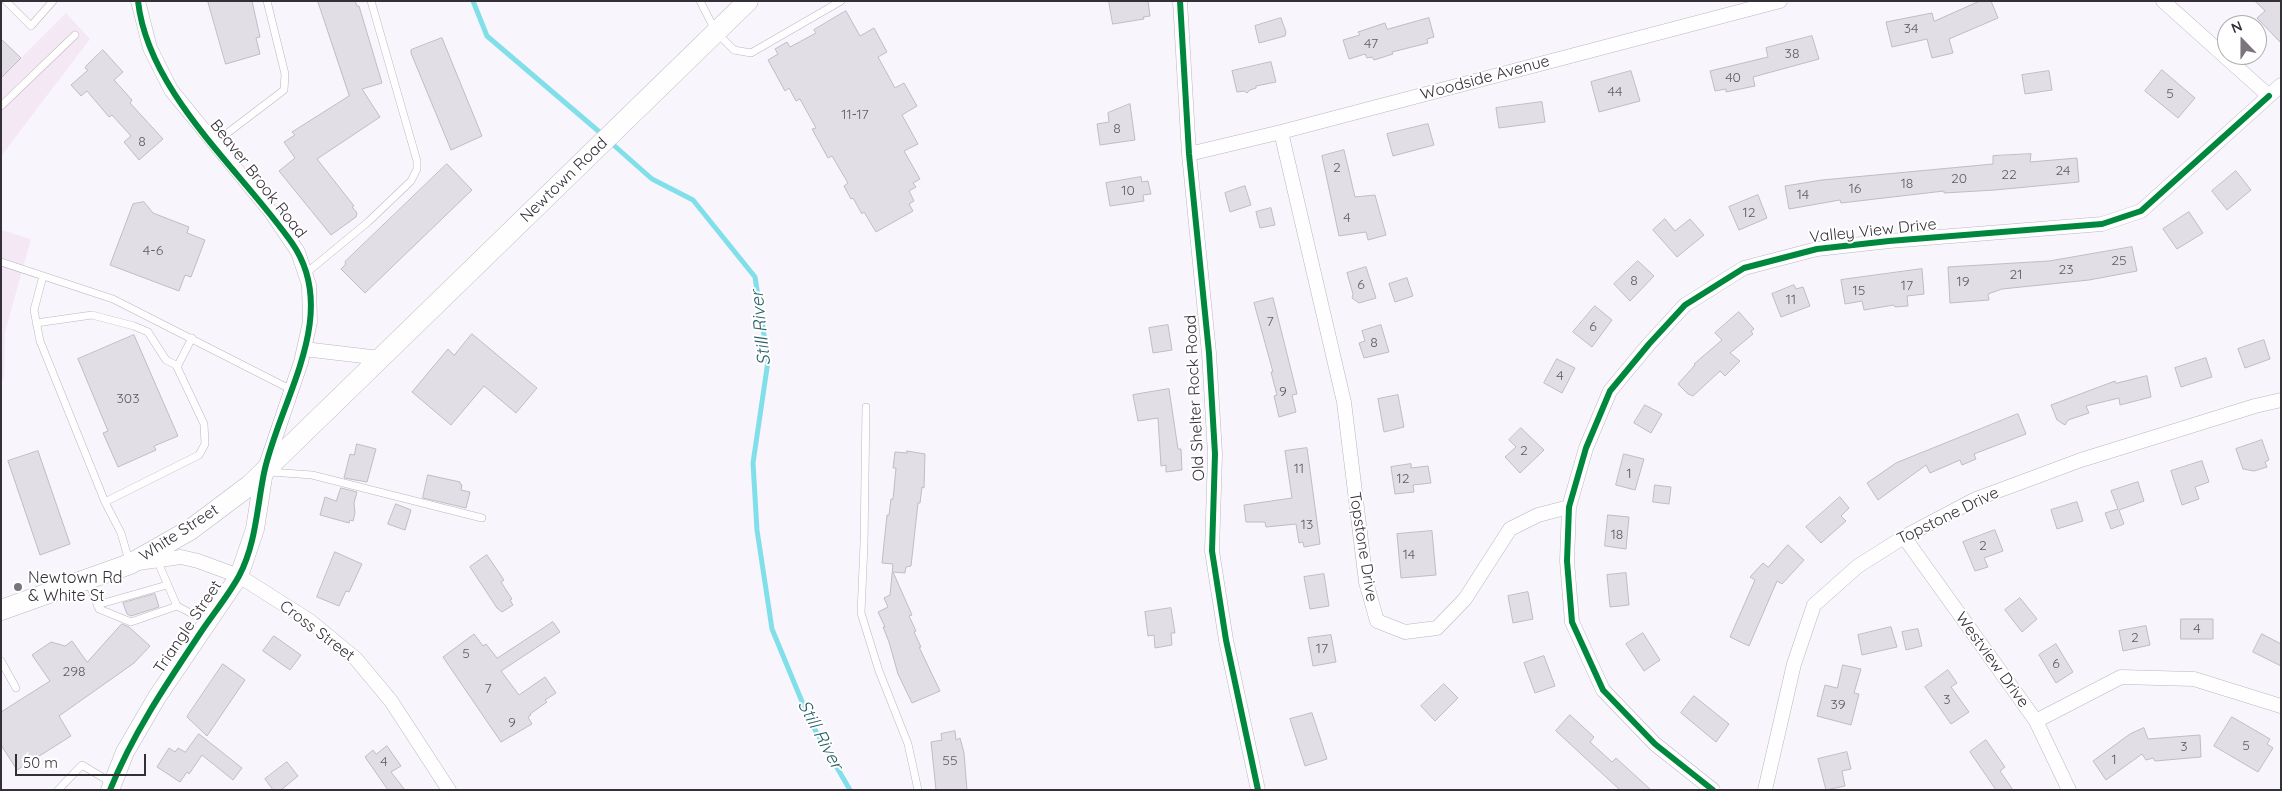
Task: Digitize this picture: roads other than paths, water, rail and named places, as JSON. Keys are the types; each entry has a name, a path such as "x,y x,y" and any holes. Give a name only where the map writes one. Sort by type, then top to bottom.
{"main road":[{"name":"Newtown Road","path":"264,471 748,1"},
{"name":"White Street","path":"1,610 130,564 190,530 250,485 264,471"}],"street":[{"name":"Beaver Brook Road","path":"138,1 150,48 171,90 270,212 298,252 309,285 310,322 304,349 264,471"},
{"name":"Old Shelter Rock Road","path":"1180,1 1189,154 1209,353 1215,454 1212,552 1226,640 1258,790"},
{"name":"Woodside Avenue","path":"1189,154 1280,132 1780,1"},
{"path":"2163,1 2269,96"},
{"name":"Valley View Drive","path":"1569,507 1586,448 1610,391 1685,305 1744,268 1817,249 1889,241 2102,224 2141,211 2281,84"},
{"name":"Topstone Drive","path":"1280,132 1344,402 1366,582 1377,621 1405,632 1438,628 1465,599 1510,529 1538,515 1569,507"},
{"path":"304,349 380,358"},
{"name":"Topstone Drive","path":"1765,790 1794,664 1814,605 1858,566 1904,536 1976,499 2082,460 2281,400"},
{"name":"Triangle Street","path":"111,786 125,752 157,697 239,576 255,529 264,471"},
{"path":"1569,507 1567,561 1572,622 1603,690 1655,744 1713,790"},
{"name":"Westview Drive","path":"1904,536 2036,721 2069,790"},
{"name":"Cross Street","path":"130,564 182,557 198,561 239,576 310,621 356,659 391,701 449,790"},
{"path":"2036,721 2121,677 2194,678 2281,706"}],"lane":[{"path":"6,1 31,26 52,1"},
{"path":"213,144 284,90 285,74 267,1"},
{"path":"305,274 368,222 411,181 418,169 371,1"},
{"path":"700,1 716,32 734,50 751,53 841,1"},
{"path":"1,106 75,35"},
{"path":"1,262 113,299 292,390"},
{"path":"43,276 34,310 40,341 105,502 121,533 130,564"},
{"path":"36,323 92,315 134,326 148,332 166,360 178,366 204,424 205,444 199,455 105,502"},
{"path":"178,366 192,338"},
{"path":"866,406 861,613 879,671 908,744 918,790"},
{"path":"264,471 312,476 482,518"},
{"path":"157,560 177,606 208,622"},
{"path":"88,580 99,609 131,622 177,606"},
{"path":"97,606 167,585"},
{"path":"1,660 16,688"},
{"path":"58,790 82,765 111,786"}],"waterway":[{"name":"Still River","path":"473,1 487,36 603,135"},
{"name":"Still River","path":"609,141 652,179 693,200 755,277 768,361 753,463 757,530 772,629 810,721 850,790"}],"place":[{"name":"Newtown Rd & White St","path":"18,587"}]}
